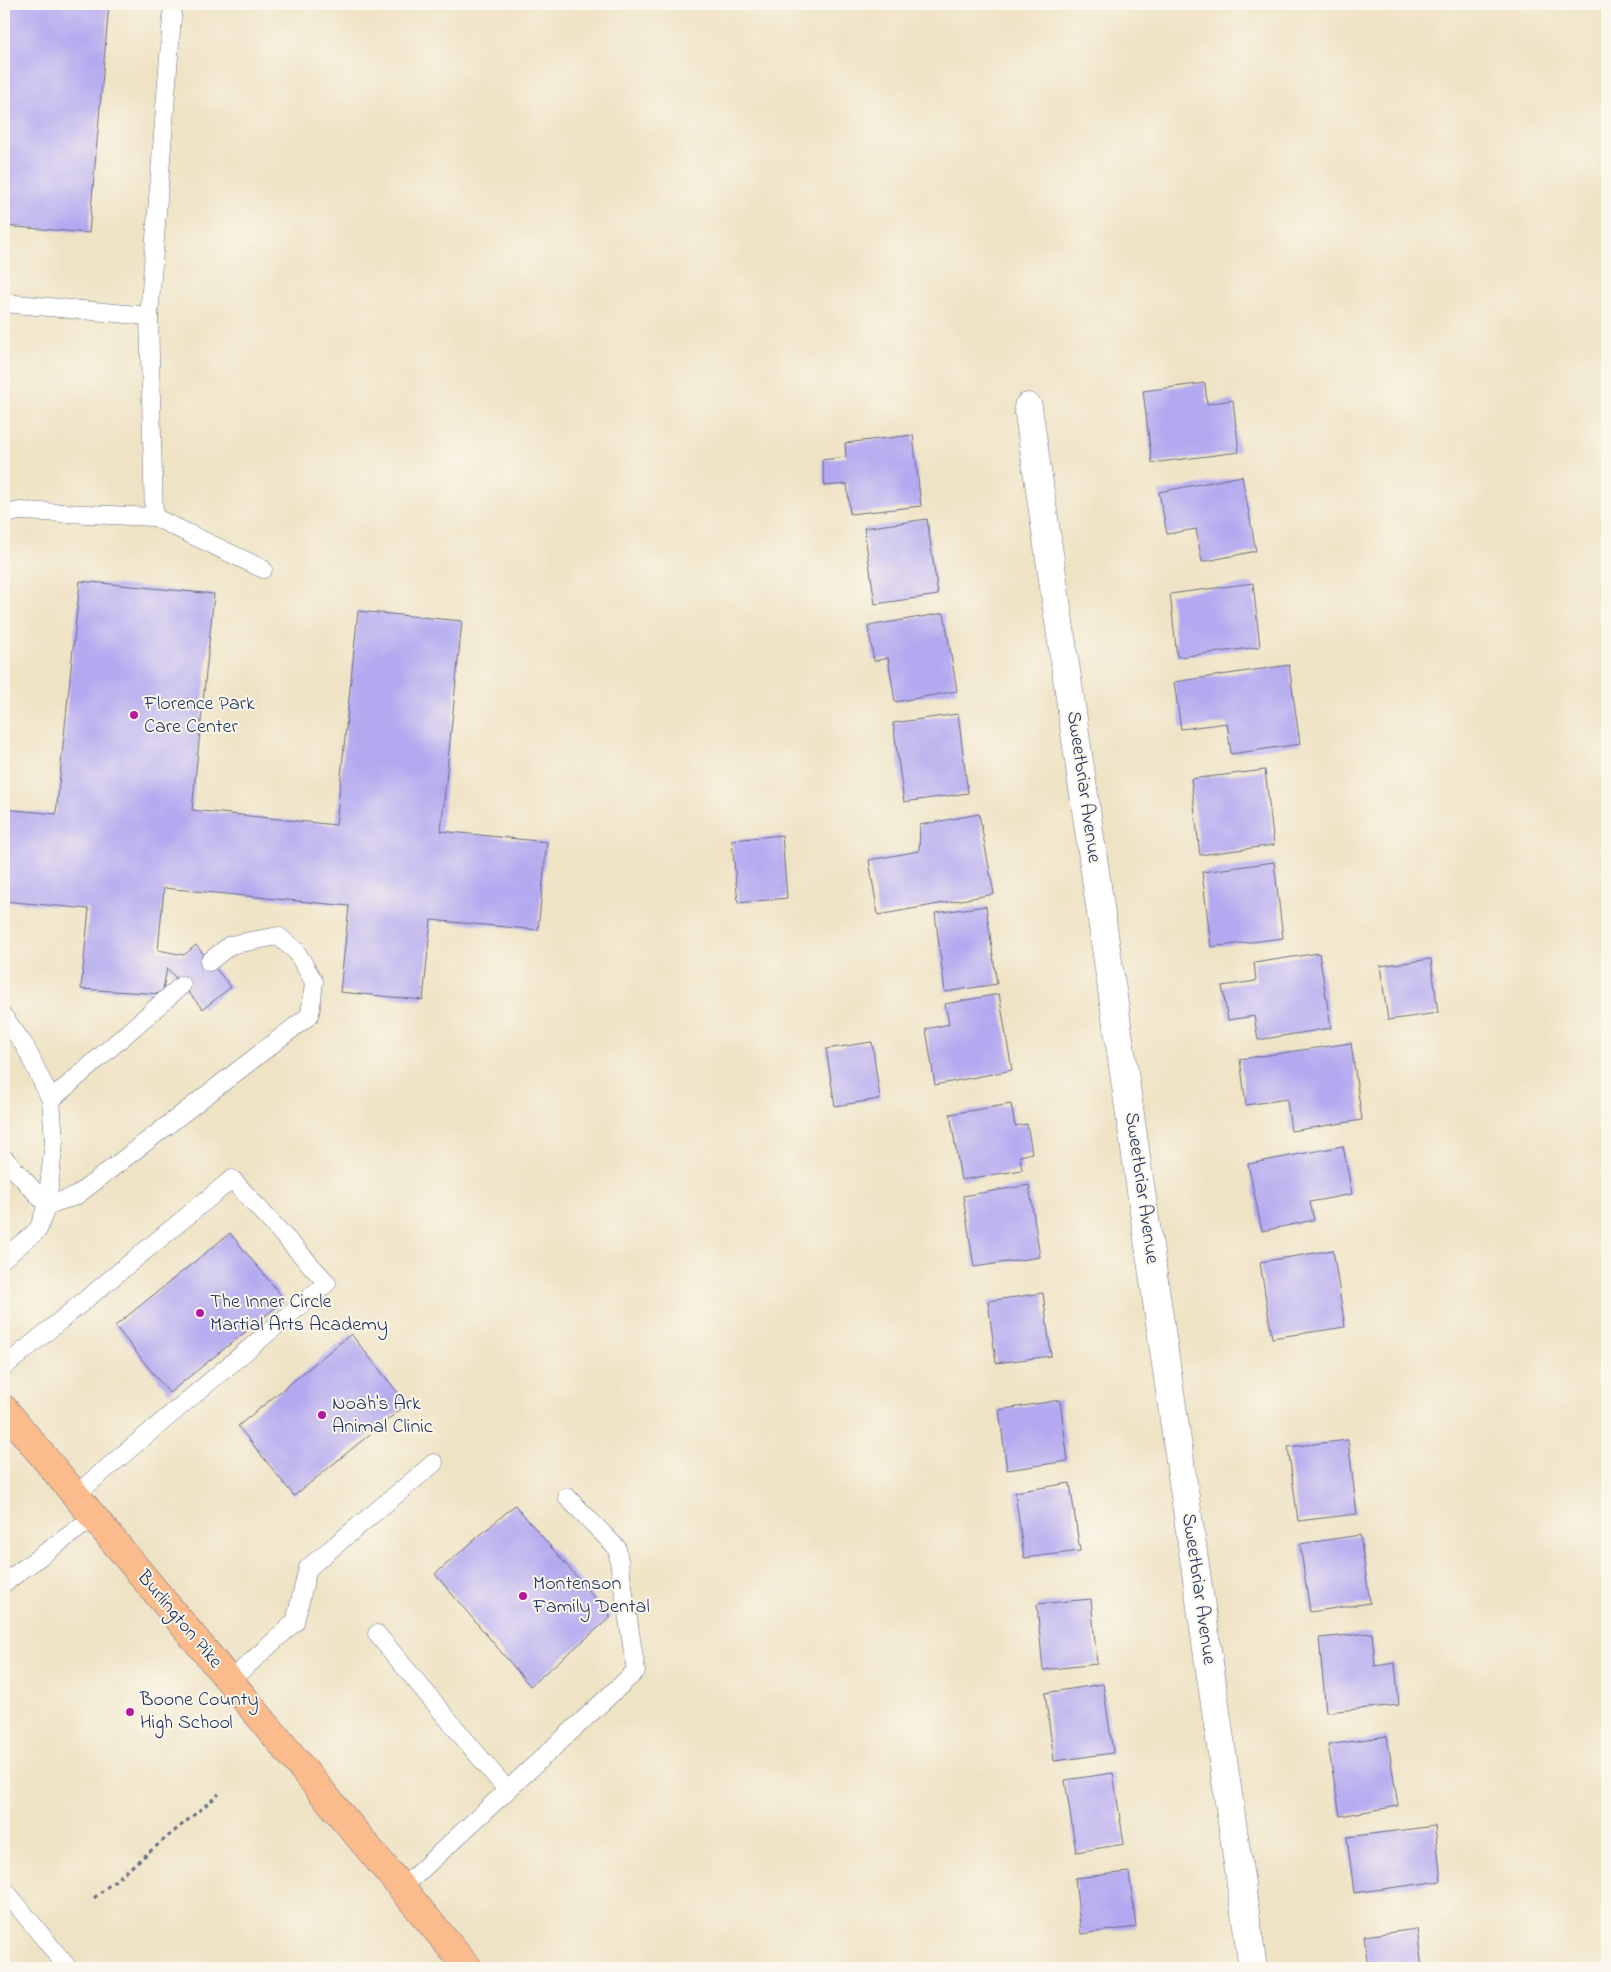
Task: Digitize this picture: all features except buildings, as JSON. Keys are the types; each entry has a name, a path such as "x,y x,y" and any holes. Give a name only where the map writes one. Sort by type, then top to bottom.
{"main road":[{"name":"Burlington Pike","path":"4,1409 468,1968"}],"street":[{"name":"Sweetbriar Avenue","path":"1028,407 1253,1968"}],"lane":[{"path":"154,517 149,316 173,4"},
{"path":"4,303 149,316"},
{"path":"4,514 20,511 154,517 263,569"},
{"path":"47,1205 76,1196 310,1015 314,982 296,950 278,936 230,945 209,962"},
{"path":"51,1100 182,985"},
{"path":"4,1017 25,1046 51,1100 54,1141 47,1205 38,1230 4,1258"},
{"path":"4,1158 47,1205"},
{"path":"4,1367 232,1179 327,1283 75,1495"},
{"path":"230,1681 296,1622 308,1568 434,1464"},
{"path":"402,1888 636,1671 617,1548 567,1497"},
{"path":"4,1583 94,1517"},
{"path":"377,1634 508,1790"},
{"path":"4,1889 68,1968"}],"path":[{"path":"94,1898 219,1794"}],"place":[{"name":"Florence Park Care Center","path":"134,715"},
{"name":"The Inner Circle Martial Arts Academy","path":"200,1313"},
{"name":"Noah's Ark Animal Clinic","path":"322,1415"},
{"name":"Montenson Family Dental","path":"523,1596"},
{"name":"Boone County High School","path":"130,1712"}]}
